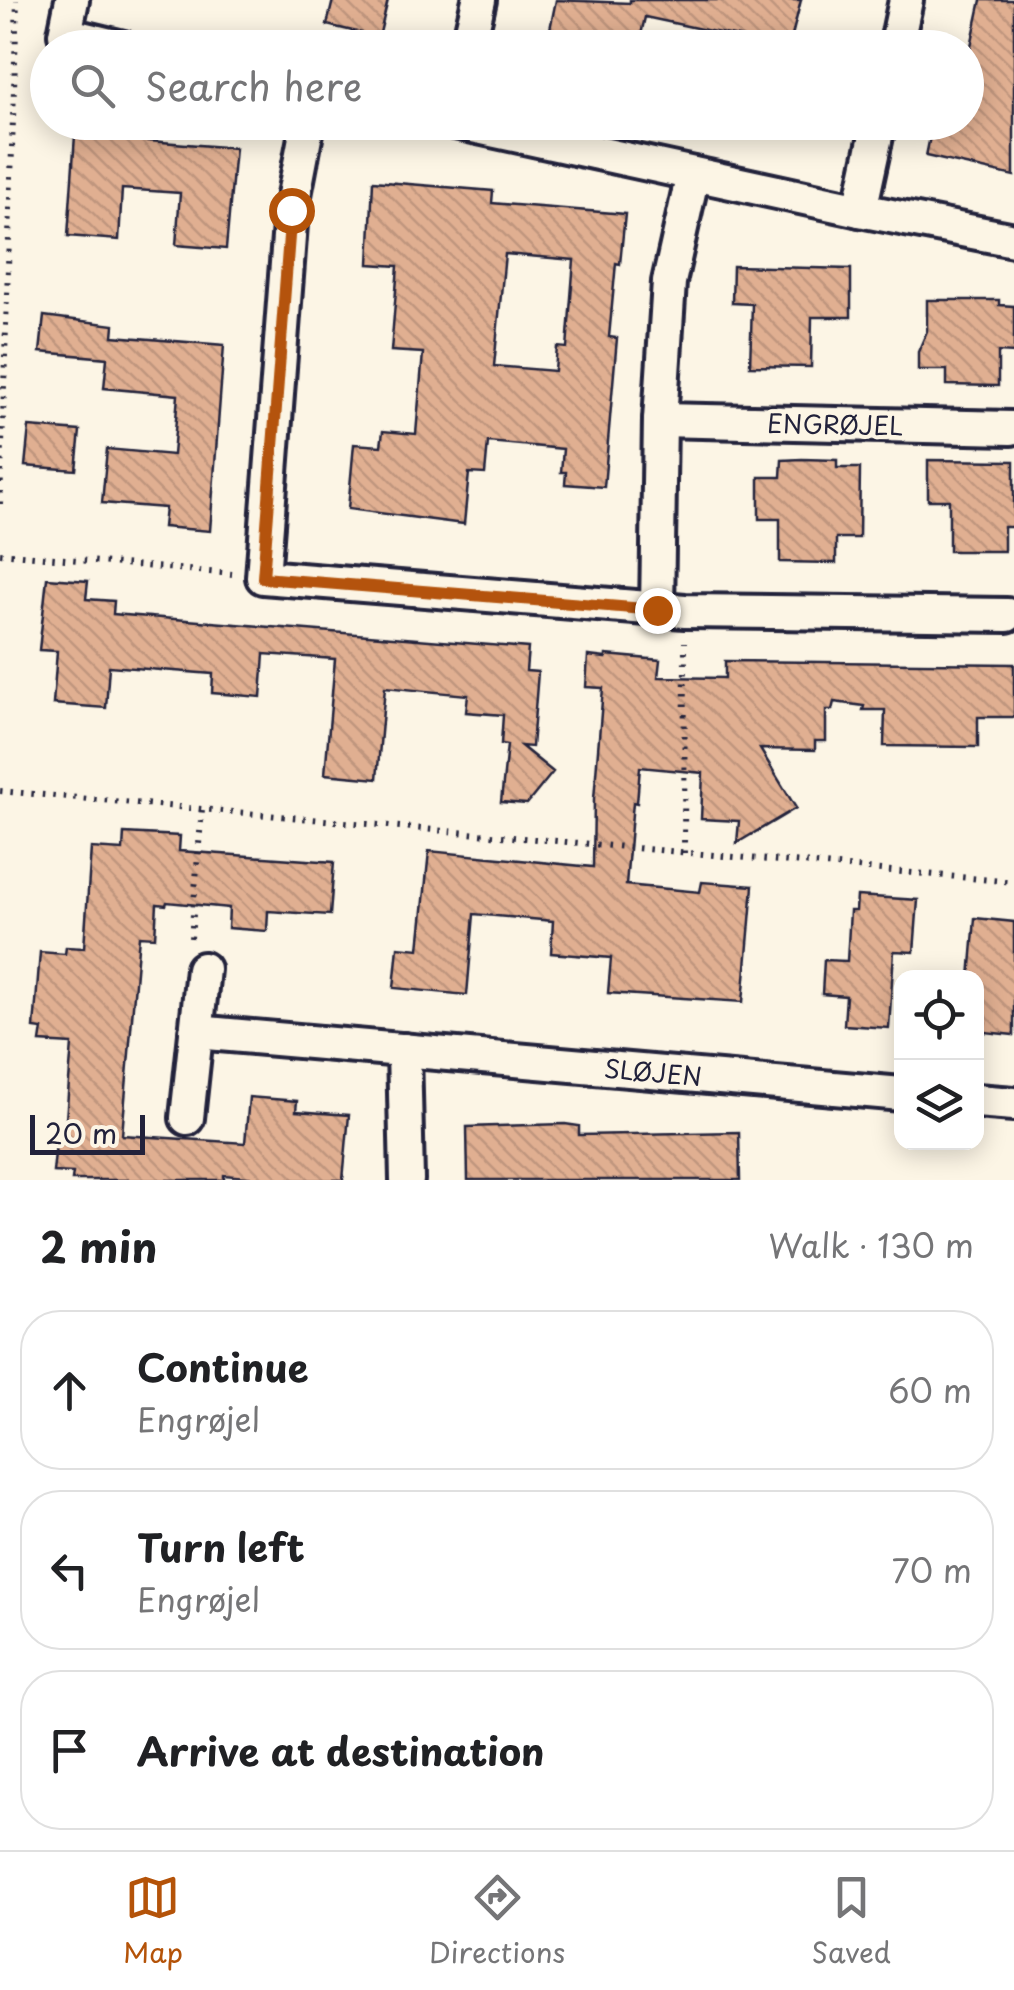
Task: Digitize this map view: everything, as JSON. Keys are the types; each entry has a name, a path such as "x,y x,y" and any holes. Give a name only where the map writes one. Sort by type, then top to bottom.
{"street":[{"path":"67,30 72,0"},
{"path":"472,30 479,0"},
{"path":"900,30 906,0"},
{"path":"305,140 291,210 263,578 671,610 1007,615"},
{"path":"538,140 1014,240"},
{"path":"860,210 875,140"},
{"path":"671,610 660,420 669,282 693,174"},
{"name":"ENGRØJEL","path":"660,420 1011,428"},
{"path":"187,1118 203,968"},
{"name":"SLØJEN","path":"196,1032 894,1093"},
{"path":"404,1050 406,1180"},
{"path":"984,1102 1014,1104"}],"path":[{"path":"0,504 18,0"},
{"path":"0,553 263,578"},
{"path":"671,610 684,853"},
{"path":"0,791 1014,882"},
{"path":"202,810 190,958 203,968"}],"building":[{"path":"333,0 388,0 381,30 327,25"},
{"path":"556,0 801,0 794,30 706,30 645,17 642,30 550,30"},
{"path":"981,0 1014,0 1014,176 926,156 929,140 984,140 984,30 974,30"},
{"path":"75,140 137,140 235,148 226,249 176,245 180,193 122,189 119,240 68,236"},
{"path":"373,181 493,191 492,203 625,214 609,337 617,338 604,487 565,484 566,472 561,472 563,449 488,442 485,474 469,473 464,524 348,509 354,444 381,446 383,431 416,434 423,353 391,351 398,266 369,264","holes":["505,254 574,260 567,348 557,347 555,371 494,366"]},
{"path":"733,266 851,269 851,317 812,317 811,367 750,366 752,304 732,303"},
{"path":"927,300 999,300 999,305 1014,306 1014,353 998,352 998,386 947,385 947,370 918,370 918,352 927,331"},
{"path":"44,316 114,325 113,336 224,345 210,531 163,527 165,508 102,503 107,449 173,455 178,395 104,388 107,358 40,352"},
{"path":"29,427 80,431 76,470 25,466"},
{"path":"782,460 837,460 837,468 860,468 859,538 836,538 836,563 780,562 780,519 759,519 759,477 781,477"},
{"path":"928,460 1014,461 1014,527 1004,527 1004,551 949,551 949,500 928,500"},
{"path":"47,578 88,581 86,599 114,601 113,614 528,648 526,671 538,672 532,747 521,746 553,772 527,804 501,802 507,745 501,744 503,715 466,712 468,695 385,687 377,779 325,774 335,659 264,654 261,697 212,693 213,674 109,666 106,708 53,704 57,651 39,650"},
{"path":"588,656 660,660 658,677 725,678 725,661 1014,664 1014,717 978,717 978,747 884,746 885,710 863,710 864,706 834,702 832,710 826,710 826,741 815,741 815,750 760,749 796,808 737,843 739,821 701,819 703,773 640,767 626,885 700,892 702,882 753,886 743,1002 608,993 611,958 551,953 553,921 474,914 467,995 394,988 398,947 419,949 429,851 593,867 603,688 586,687"},
{"path":"124,833 180,836 179,851 334,862 330,915 268,911 267,931 228,928 229,908 157,904 155,937 139,936 122,1135 245,1143 249,1097 297,1101 296,1111 349,1115 343,1180 224,1175 224,1180 72,1180 73,1173 53,1172 56,1143 64,1144 72,1044 40,1042 42,1029 34,1028 40,952 65,954 66,947 84,948 91,848 123,850"},
{"path":"857,896 918,900 914,952 894,951 889,1028 844,1025 846,996 822,994 824,960 847,961 850,911 856,911"},
{"path":"975,918 1014,922 1014,1035 984,1032 984,970 971,970"},
{"path":"579,1126 579,1135 739,1132 740,1180 468,1180 467,1127"}],"route":[{"path":"291,210 263,578 657,610"}]}
